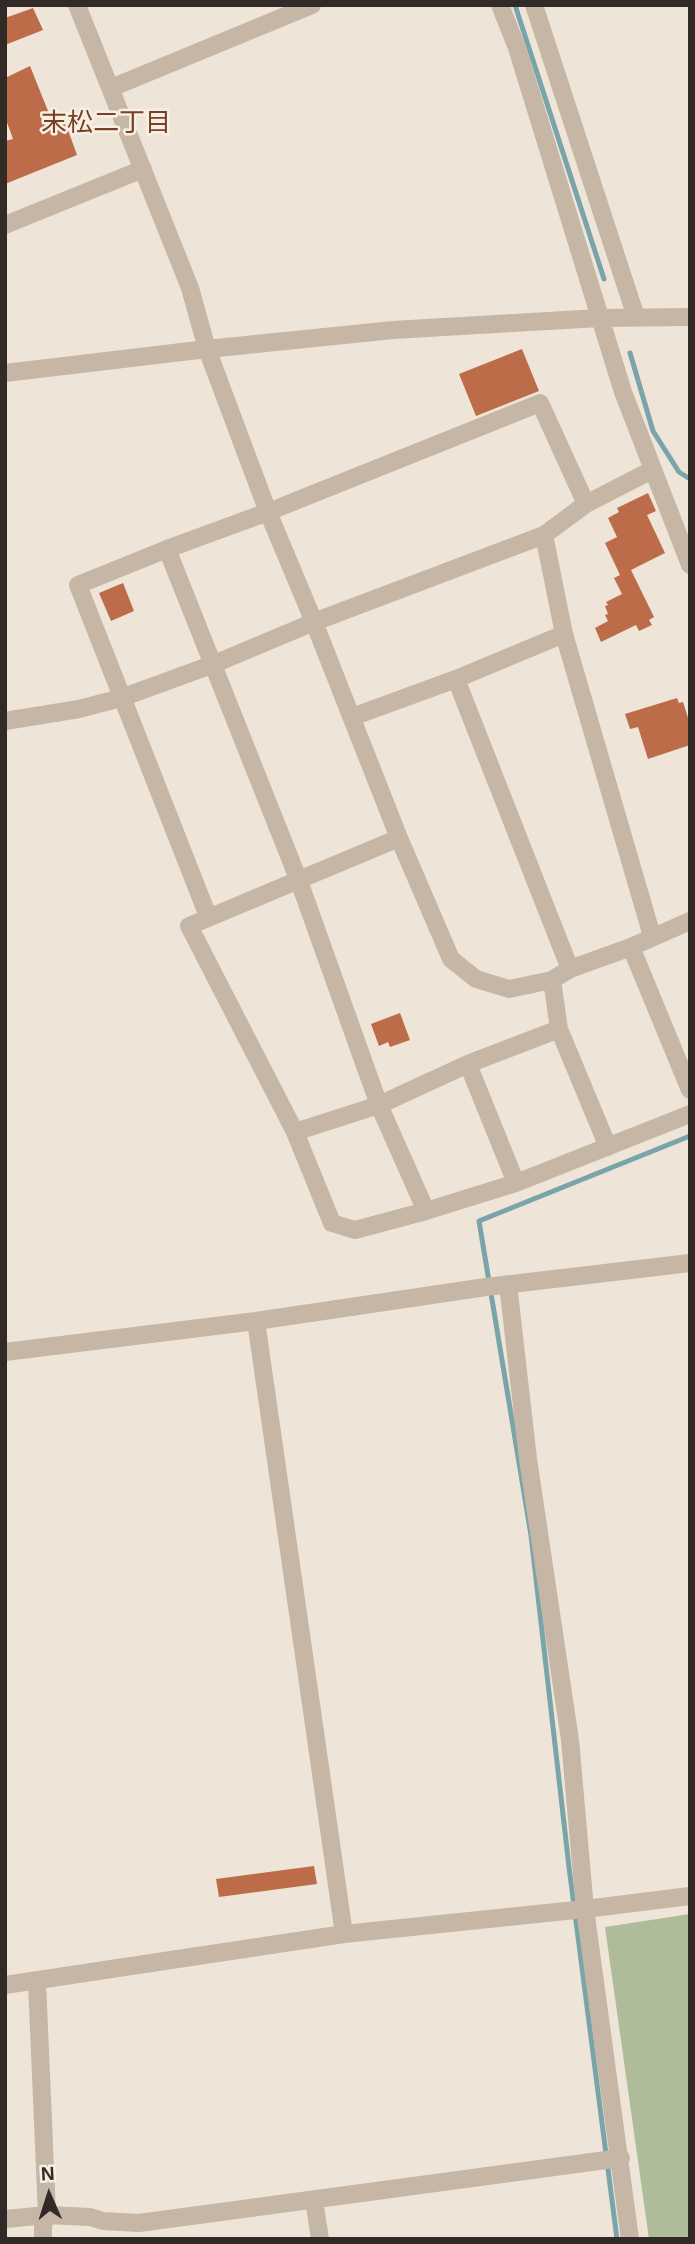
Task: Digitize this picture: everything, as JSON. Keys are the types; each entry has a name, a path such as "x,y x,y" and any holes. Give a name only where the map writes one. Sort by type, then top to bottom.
{"street":[{"path":"77,5 190,288 207,349 268,512 399,838 451,958 476,979 509,989 552,979 570,969 631,947 690,921"},
{"path":"111,88 312,5"},
{"path":"500,5 517,48 599,318 652,470 690,565"},
{"path":"534,5 636,317"},
{"path":"5,225 143,169"},
{"path":"5,373 393,330 599,318 690,317"},
{"path":"208,916 78,585 540,403 586,504"},
{"path":"5,721 79,709 121,698 214,664 314,622 544,535 586,504 652,470"},
{"path":"544,535 564,634 652,936"},
{"path":"167,549 299,881 379,1105 426,1211"},
{"path":"352,717 456,679 564,634"},
{"path":"456,679 570,969"},
{"path":"399,838 189,926 295,1132 332,1223 355,1230 426,1211 516,1183 690,1114"},
{"path":"631,947 690,1090"},
{"path":"552,979 559,1029 608,1147"},
{"path":"295,1132 379,1105 468,1064 559,1029"},
{"path":"468,1064 516,1183"},
{"path":"5,1352 256,1321 496,1285 690,1263"},
{"path":"496,1285 528,1458 570,1740 578,1910 611,2160 631,2239"},
{"path":"256,1321 344,1934"},
{"path":"5,1986 344,1934 690,1896"},
{"path":"37,1982 47,2215 43,2225 43,2239"},
{"path":"5,2219 47,2215 90,2217 140,2231 314,2200 611,2160"},
{"path":"314,2200 320,2239"}],"green space":[{"path":"690,1914 690,2239 649,2239 605,1927"}],"building":[{"path":"33,8 43,30 5,45 5,18"},
{"path":"30,66 52,121 63,116 77,155 5,184 5,141 13,139 5,117 5,78"},
{"path":"522,349 539,391 476,416 459,374"},
{"path":"648,493 656,511 647,515 665,553 631,570 654,617 649,620 652,625 639,631 636,625 601,642 595,628 608,621 605,615 608,614 606,602 622,594 614,578 620,575 605,543 617,537 608,518 619,512 617,508"},
{"path":"123,583 134,611 111,621 99,593"},
{"path":"677,698 679,703 683,702 690,724 690,745 648,759 638,727 630,729 625,714"},
{"path":"400,1013 410,1040 390,1047 388,1042 379,1046 371,1024"},
{"path":"314,1866 317,1884 219,1897 216,1879"}],"waterway":[{"path":"515,5 604,279"},
{"path":"630,353 653,431 679,472 690,479"},
{"path":"617,2239 569,1867 531,1535 479,1221 690,1136"}],"district":[{"name":"末松二丁目","path":"106,124"}]}
